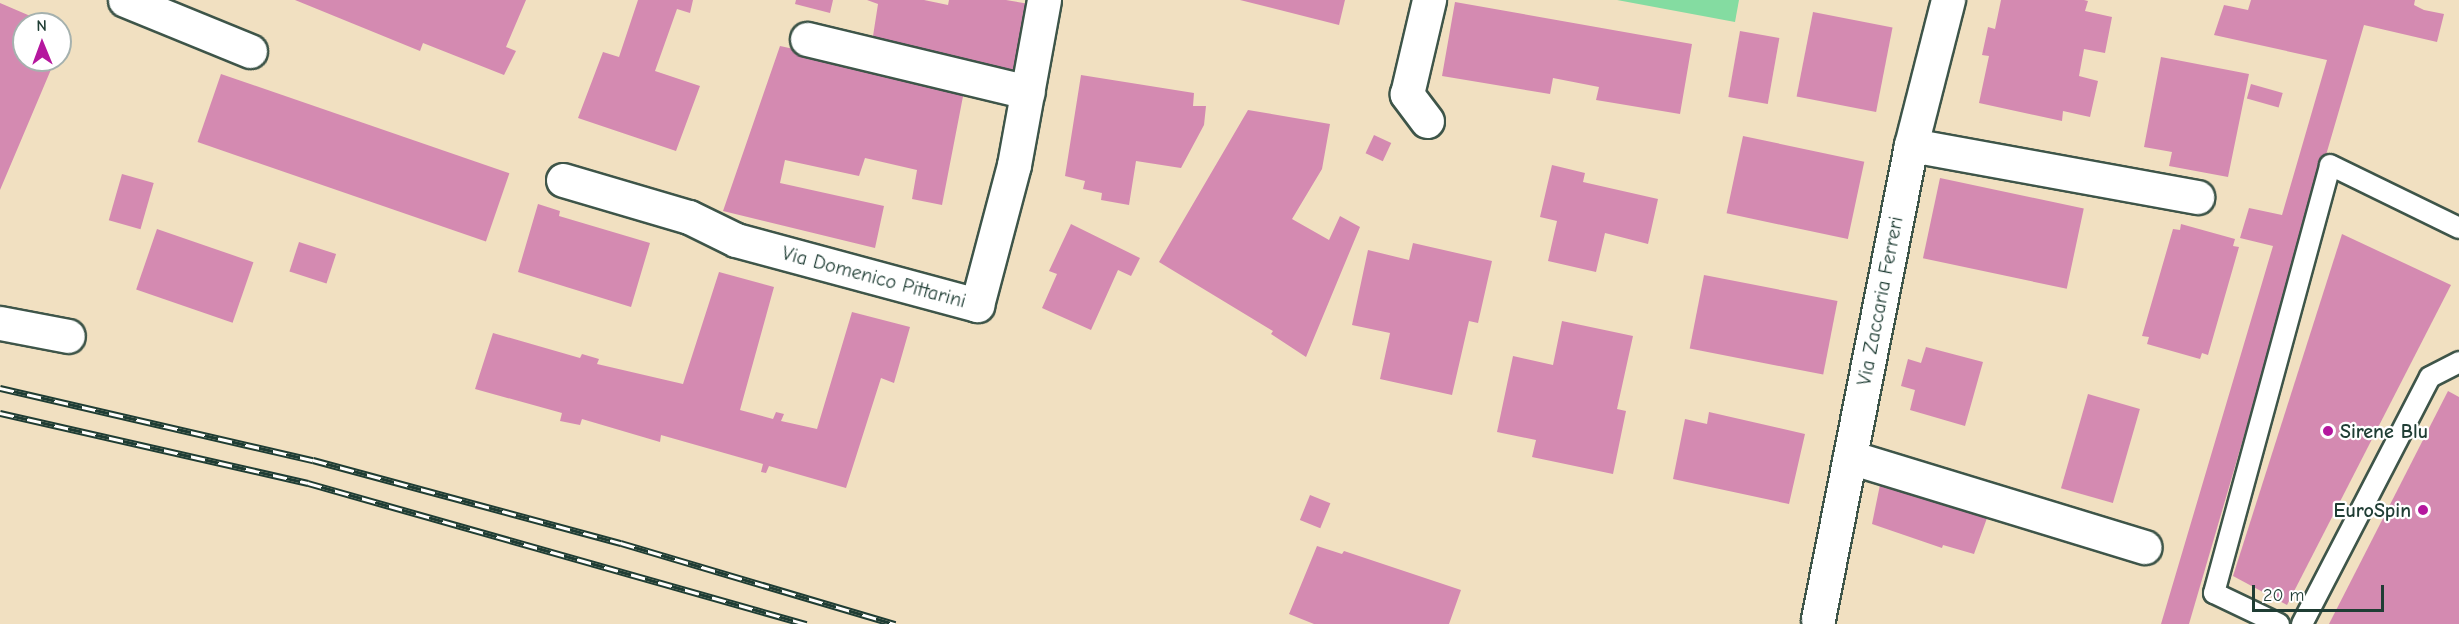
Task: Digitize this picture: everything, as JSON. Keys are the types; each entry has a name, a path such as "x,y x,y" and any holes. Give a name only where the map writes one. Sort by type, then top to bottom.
{"street":[{"path":"125,0 250,51"},
{"name":"Via Domenico Pittarini","path":"563,180 688,217 736,240 977,305 1014,165 1044,0"},
{"path":"1428,122 1407,94 1429,0"},
{"name":"Via Zaccaria Ferreri","path":"1818,619 1911,145 1948,0"},
{"path":"807,39 1028,92"},
{"path":"1911,145 2197,197"},
{"path":"0,323 68,336"},
{"path":"1850,457 2145,547"}],"lane":[{"path":"2279,624 2214,593 2330,165 2459,228"},
{"path":"2302,624 2430,377 2459,362"}],"green space":[{"path":"1617,0 1739,0 1735,22"}],"building":[{"path":"295,0 526,0 506,47 516,51 504,75 423,43 420,51"},
{"path":"638,0 693,0 690,13 677,9 655,71 700,86 676,151 578,118 603,52 619,57"},
{"path":"796,0 833,0 830,13 795,4"},
{"path":"867,0 924,0 948,5 949,0 1006,0 1029,4 1016,74 871,49 878,4"},
{"path":"1240,0 1345,0 1339,25"},
{"path":"2001,0 2084,0 2088,1 2085,11 2112,17 2105,53 2084,49 2079,76 2098,81 2090,117 2063,111 2062,121 1979,103 1989,56 1982,55 1988,27 1995,29"},
{"path":"2251,0 2415,0 2414,5 2424,10 2444,14 2437,42 2364,25 2189,624 2161,624 2273,246 2240,238 2249,208 2282,215 2327,60 2214,35 2224,5 2248,10"},
{"path":"1455,2 1692,44 1680,114 1596,100 1599,87 1553,78 1550,94 1442,76"},
{"path":"0,3 21,12 12,12 12,72 50,72 0,190"},
{"path":"1813,12 1893,27 1876,112 1797,96"},
{"path":"1740,31 1779,38 1768,104 1728,97"},
{"path":"780,46 965,86 942,205 912,199 917,170 865,158 859,176 785,160 780,183 884,206 875,248 723,211"},
{"path":"2161,57 2249,74 2228,177 2169,166 2172,152 2144,147"},
{"path":"221,74 509,173 486,241 198,142"},
{"path":"1081,75 1194,93 1193,106 1206,106 1204,125 1181,168 1136,161 1129,205 1101,200 1102,193 1083,189 1085,181 1065,176"},
{"path":"2251,84 2283,93 2279,108 2247,98"},
{"path":"1248,110 1330,124 1322,169 1292,219 1329,240 1340,216 1360,227 1306,357 1271,334 1273,331 1159,262"},
{"path":"1374,135 1391,143 1383,161 1366,153"},
{"path":"1743,136 1864,162 1848,239 1727,213"},
{"path":"1552,165 1585,173 1583,182 1658,199 1648,244 1605,233 1596,272 1548,261 1557,221 1540,217"},
{"path":"122,174 154,183 140,229 109,220"},
{"path":"1940,178 2084,209 2067,289 1923,258"},
{"path":"538,204 560,211 559,216 650,243 631,307 518,272"},
{"path":"1071,224 1140,258 1131,276 1118,270 1091,330 1042,308 1057,274 1049,271"},
{"path":"2181,224 2235,239 2233,246 2239,247 2208,355 2202,353 2200,359 2147,344 2149,337 2142,336 2173,229 2180,230"},
{"path":"157,229 253,262 233,323 136,290"},
{"name":"Sirene Blu","path":"2342,234 2451,285 2287,605 2233,576"},
{"path":"299,242 336,254 327,284 289,271"},
{"path":"1413,243 1492,261 1478,323 1469,321 1452,395 1380,379 1390,333 1352,325 1368,250 1409,260"},
{"path":"719,272 774,287 740,410 773,419 776,412 784,414 781,421 817,429 852,312 910,327 894,383 881,378 846,488 769,466 766,473 761,472 763,464 661,435 660,442 582,419 580,425 560,421 562,413 475,389 493,333 580,358 582,354 599,359 597,364 683,384"},
{"path":"1704,275 1838,301 1823,375 1690,349"},
{"path":"1562,321 1633,336 1617,409 1626,411 1613,474 1532,457 1536,440 1497,432 1513,356 1553,365"},
{"path":"1926,347 1983,362 1965,426 1910,410 1915,390 1901,386 1908,359 1921,363"},
{"name":"EuroSpin","path":"2448,391 2459,397 2459,624 2329,624"},
{"path":"2088,394 2140,409 2113,503 2061,488"},
{"path":"1709,412 1805,434 1789,504 1673,479 1685,419 1707,424"},
{"path":"1882,475 1991,507 1974,554 1943,545 1942,548 1872,524"},
{"path":"1310,495 1330,503 1320,528 1300,520"},
{"path":"1317,546 1342,554 1344,551 1461,590 1449,624 1314,624 1289,614"}],"railway":[{"path":"0,388 313,460 621,543 895,624"},
{"path":"0,413 308,483 806,624"}],"place":[{"name":"Sirene Blu","path":"2328,431"},
{"name":"EuroSpin","path":"2423,510"}]}
